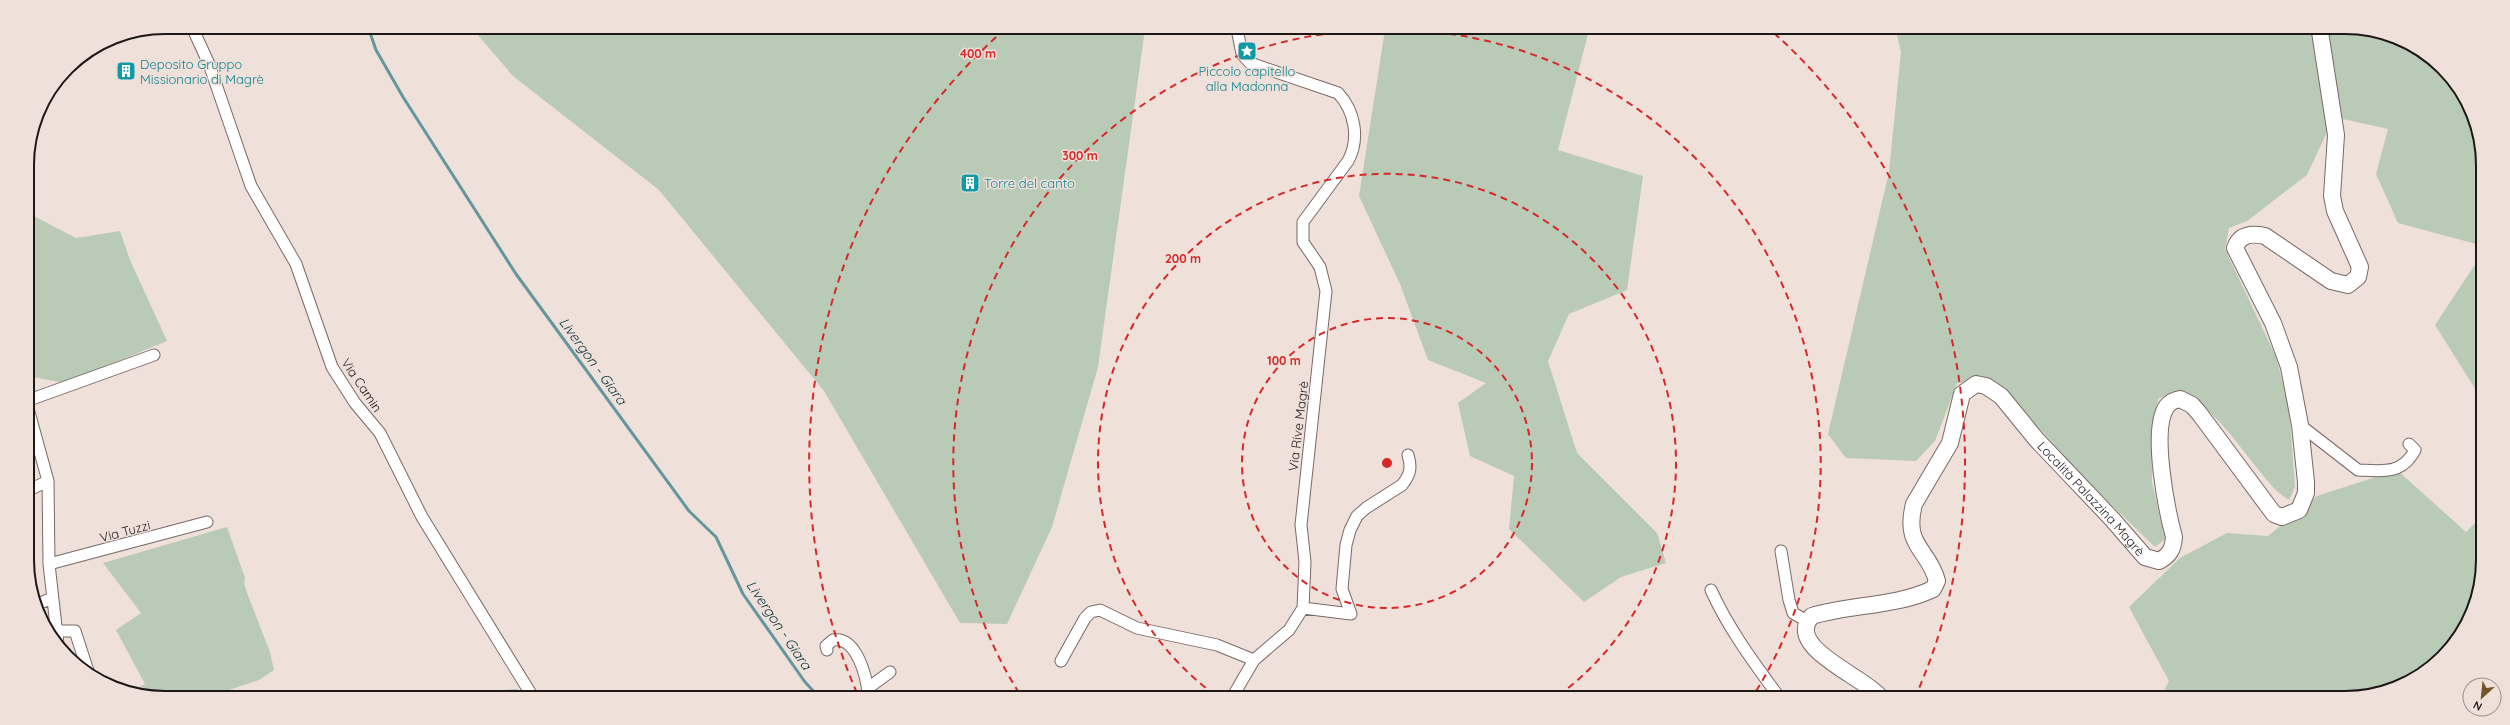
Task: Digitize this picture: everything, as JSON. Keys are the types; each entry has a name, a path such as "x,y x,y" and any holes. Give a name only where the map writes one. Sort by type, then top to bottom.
{"main road":[{"name":"Località Palazzina Magrè","path":"1807,621 1812,616 1830,611 1905,599 1932,589 1937,581 1935,573 1915,541 1911,530 1911,515 1914,504 1950,443 1962,394 1976,384 1986,386 2001,396 2036,439 2112,519 2145,557 2159,561 2168,556 2173,547 2174,537 2168,514 2160,460 2164,414 2172,402 2180,398 2192,405 2274,514 2282,517 2299,510 2306,493 2300,425 2284,350 2235,248 2238,241 2243,237 2253,234 2265,236 2331,281 2348,285 2358,277 2360,266 2335,211 2332,196 2336,135 2320,34"},
{"path":"1807,621 1806,636 1814,649 1872,691"}],"street":[{"name":"Via Camin","path":"195,34 209,64 251,186 296,264 332,367 355,403 384,439 422,517 529,691"},
{"name":"Via Rive Magrè","path":"1236,691 1254,660 1289,630 1303,608 1305,562 1301,525 1326,291 1320,266 1303,242 1303,222 1352,155 1354,122 1348,105 1338,93 1250,63 1242,54 1238,34"},
{"path":"34,398 154,355"},
{"path":"2300,425 2358,470 2400,468 2410,459 2415,450 2409,444"},
{"path":"34,430 48,481 49,564 56,632 75,631 86,664"},
{"path":"1303,608 1351,614 1342,589 1346,545 1350,530 1361,512 1402,485 1406,480 1411,465 1408,455"},
{"path":"34,488 48,481"},
{"name":"Via Tuzzi","path":"49,564 207,522"},
{"path":"1780,551 1793,614 1807,621"},
{"path":"1711,590 1718,606 1749,656 1775,691"},
{"path":"41,603 52,598"},
{"path":"1061,661 1085,618 1091,612 1100,610 1136,628 1217,645 1254,660"},
{"path":"827,650 826,646 833,640 847,644 860,661 868,691"},
{"path":"869,691 890,672"}],"green space":[{"path":"477,34 1144,34 1098,367 1052,527 1007,624 960,623 824,391 659,190 513,76"},
{"path":"1384,34 1588,34 1558,150 1643,176 1627,290 1569,314 1548,361 1577,453 1657,533 1666,563 1621,577 1584,602 1509,529 1514,476 1470,456 1458,403 1486,383 1428,360 1400,284 1359,196"},
{"path":"1897,34 2313,34 2332,110 2322,34 2362,35 2379,38 2395,44 2418,56 2443,79 2454,92 2462,107 2469,123 2475,148 2476,244 2398,223 2376,174 2388,129 2334,117 2307,175 2247,221 2229,228 2225,249 2276,357 2289,406 2295,487 2289,500 2279,493 2230,433 2210,413 2199,404 2173,391 2158,399 2152,444 2152,482 2165,539 2155,547 2075,468 2021,410 1983,380 1957,383 1935,441 1916,461 1846,458 1828,434 1889,172 1901,52"},
{"path":"34,216 76,238 120,231 130,260 167,341 64,383 34,377"},
{"path":"2476,263 2476,390 2435,325"},
{"path":"2397,470 2466,532 2476,522 2476,560 2472,594 2466,610 2454,633 2431,658 2418,669 2395,681 2379,687 2353,691 2164,691 2169,681 2129,607 2180,558 2227,533 2268,536 2317,496"},
{"path":"227,527 245,578 244,583 247,593 270,652 274,670 259,680 226,691 165,691 137,688 145,684 116,630 141,613 103,563"},
{"path":"517,689 519,691 482,691"}],"waterway":[{"name":"Livergon - Giara","path":"370,34 376,50 403,97 516,274 689,511 716,537 743,594 805,682 813,691"}],"place":[{"name":"Piccolo capitello alla Madonna","path":"1247,51"},
{"name":"Deposito Gruppo Missionario di Magrè","path":"126,71"},
{"name":"Torre del canto","path":"970,183"}]}
